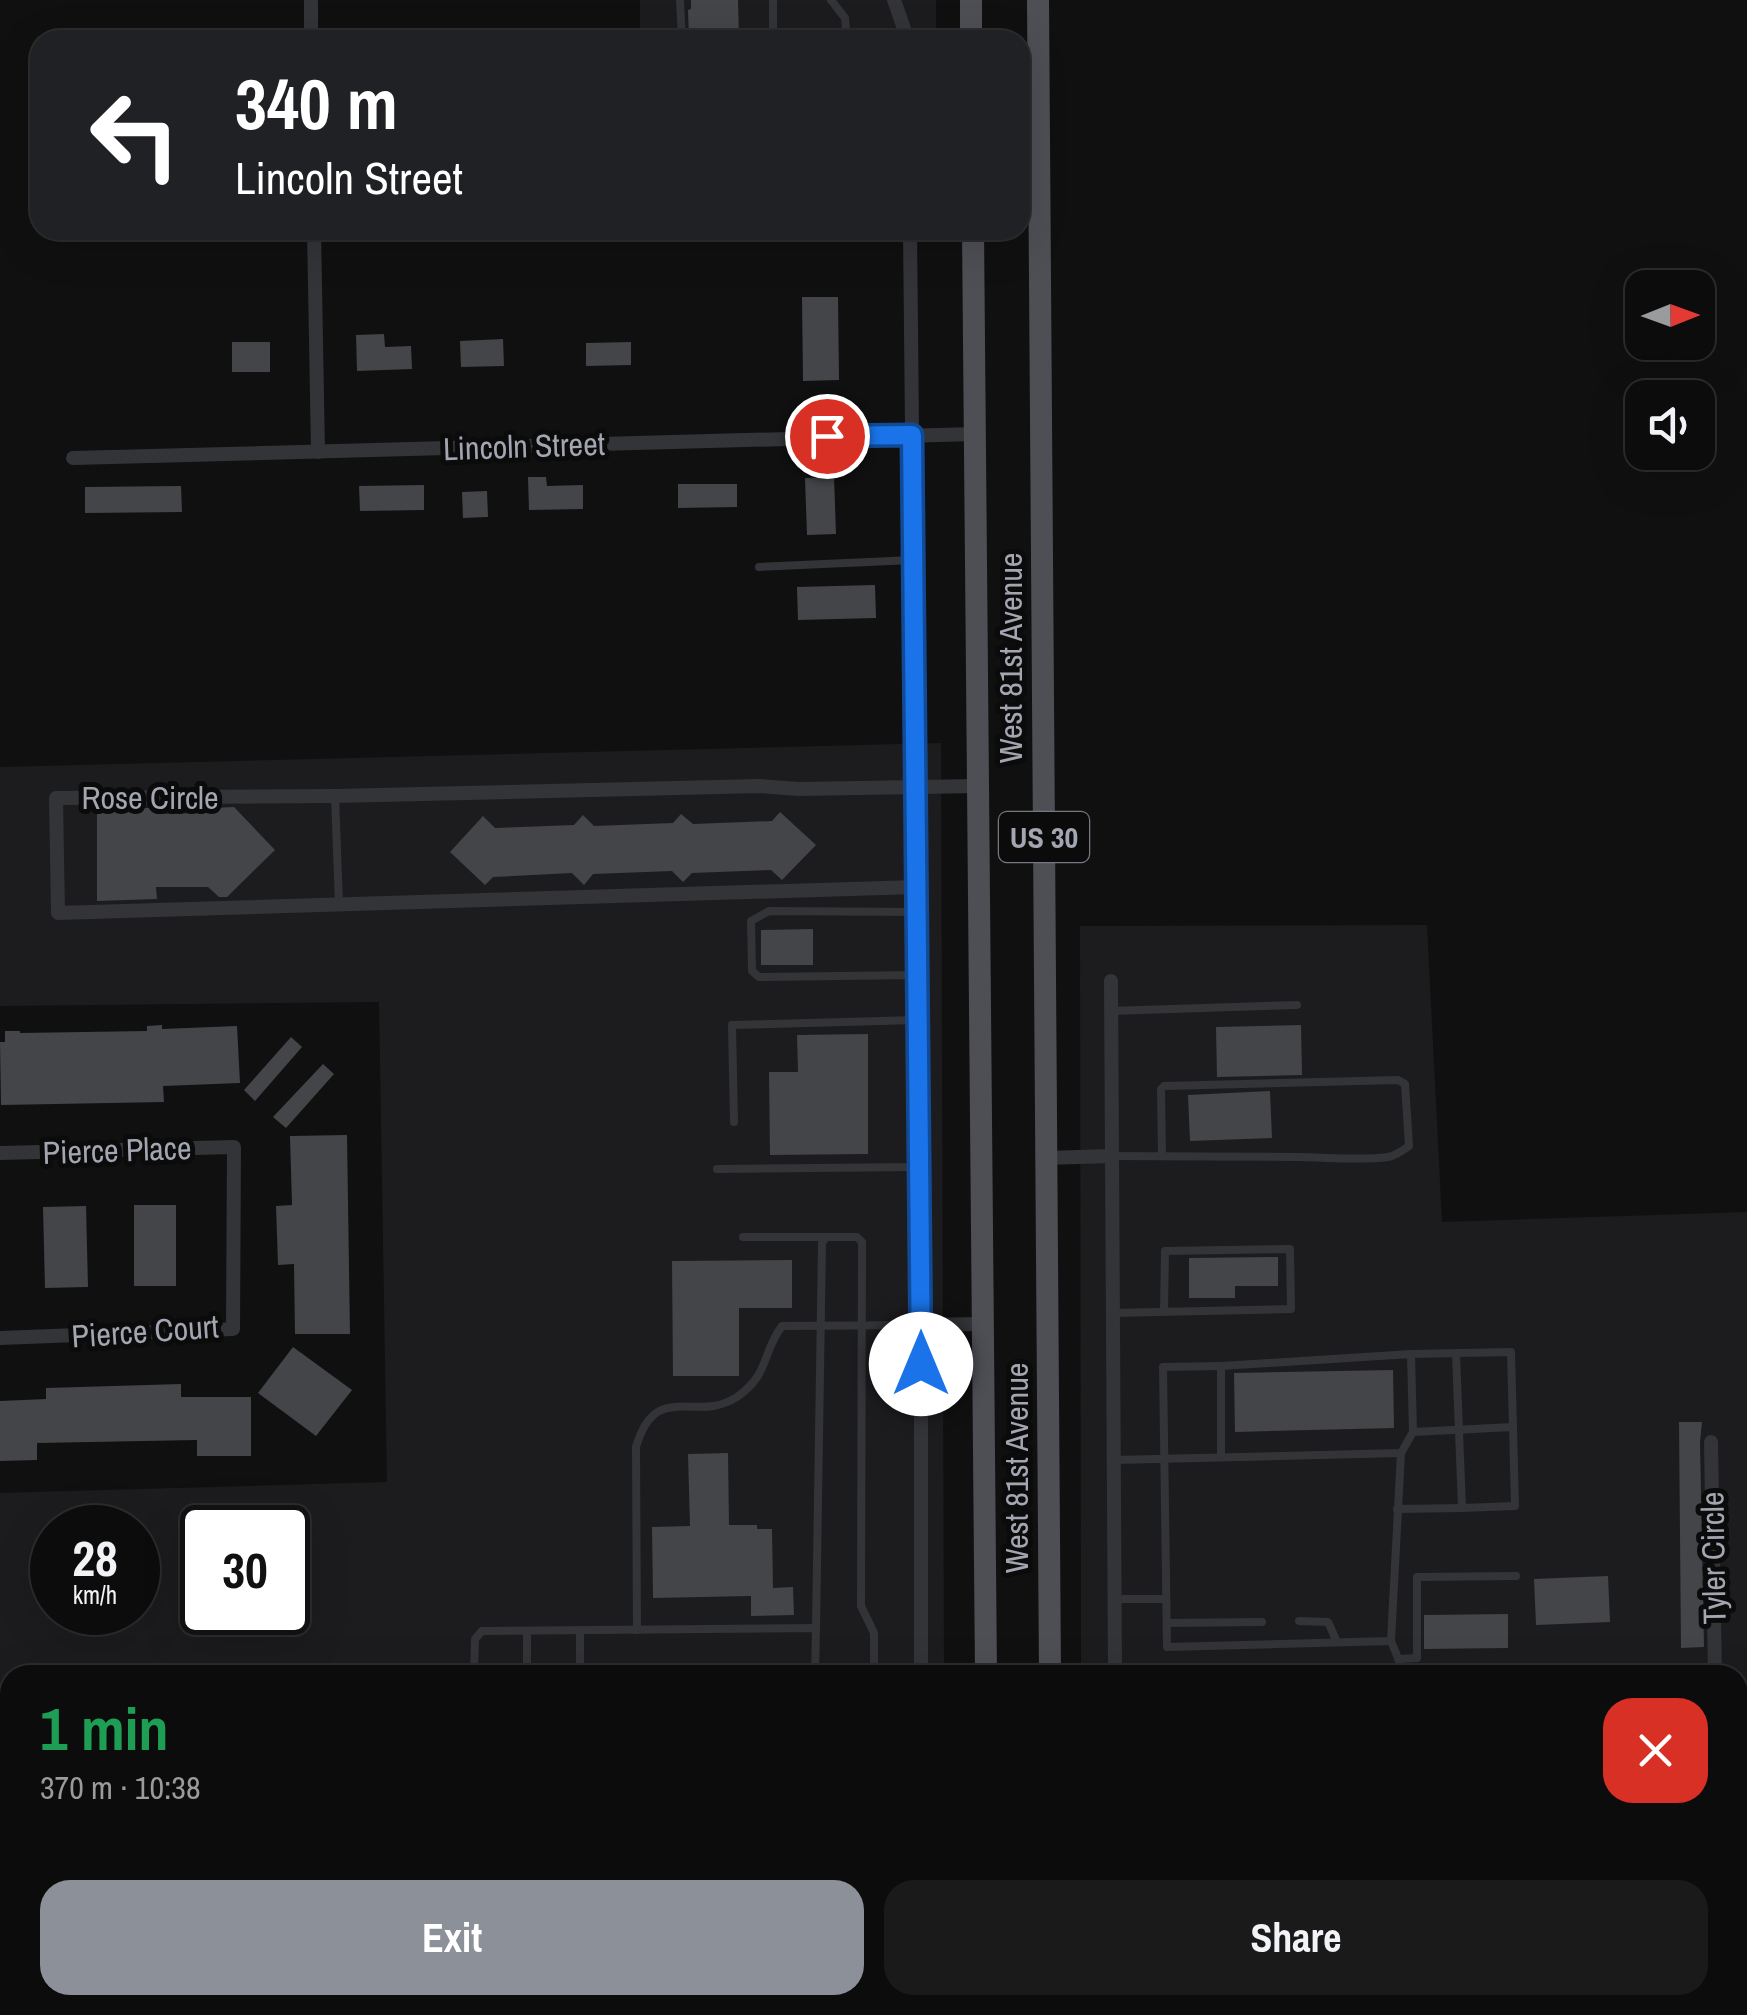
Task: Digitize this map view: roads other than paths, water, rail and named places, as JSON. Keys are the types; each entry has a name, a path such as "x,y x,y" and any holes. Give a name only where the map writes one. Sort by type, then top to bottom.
{"main road":[{"path":"971,0 971,30"},
{"name":"West 81st Avenue","path":"1038,0 1050,1665"},
{"name":"West 81st Avenue","path":"973,240 986,1665"}],"street":[{"path":"894,0 904,30"},
{"path":"310,2 311,30"},
{"path":"314,240 318,452"},
{"path":"910,240 921,1665"},
{"name":"Lincoln Street","path":"73,458 975,434"},
{"name":"Rose Circle","path":"916,887 58,913 56,798 978,786"},
{"path":"1110,981 1116,1665"},
{"name":"Pierce Place","path":"0,1154 234,1147"},
{"name":"Pierce Court","path":"0,1338 233,1329 234,1147"},
{"path":"1046,1158 1111,1156"},
{"path":"921,1325 982,1324"},
{"name":"Tyler Circle","path":"1711,1442 1715,1665"}],"lane":[{"path":"680,0 682,30"},
{"path":"772,0 773,30"},
{"path":"831,0 845,18 846,30"},
{"path":"759,567 913,560"},
{"path":"335,796 339,904"},
{"path":"916,912 769,911 751,920 752,972 759,977 917,974"},
{"path":"1110,1011 1297,1005"},
{"path":"734,1122 732,1025 918,1020"},
{"path":"1111,1156 1356,1157 1399,1154 1409,1146 1405,1084 1398,1080 1164,1086 1162,1156"},
{"path":"717,1169 918,1167"},
{"path":"743,1237 858,1236 862,1242 862,1606 874,1632 874,1665"},
{"path":"815,1665 822,1242 826,1237"},
{"path":"1112,1313 1291,1310 1290,1248 1164,1251 1164,1312"},
{"path":"637,1630 636,1446 652,1415 666,1407 722,1405 736,1397 763,1370 782,1326 921,1325"},
{"path":"1391,1641 1167,1646 1164,1367 1511,1352 1515,1506 1396,1509"},
{"path":"1400,1665 1391,1641 1401,1452 1413,1432 1411,1354"},
{"path":"1456,1354 1462,1508"},
{"path":"1220,1366 1221,1457"},
{"path":"1413,1432 1513,1427"},
{"path":"1114,1460 1401,1452"},
{"path":"1398,1659 1417,1658 1417,1577 1516,1576"},
{"path":"1115,1599 1166,1599"},
{"path":"1300,1621 1328,1622 1337,1642"},
{"path":"1167,1623 1262,1622"},
{"path":"474,1665 474,1639 482,1632 816,1628"},
{"path":"580,1630 580,1665"},
{"path":"527,1631 527,1665"}]}
